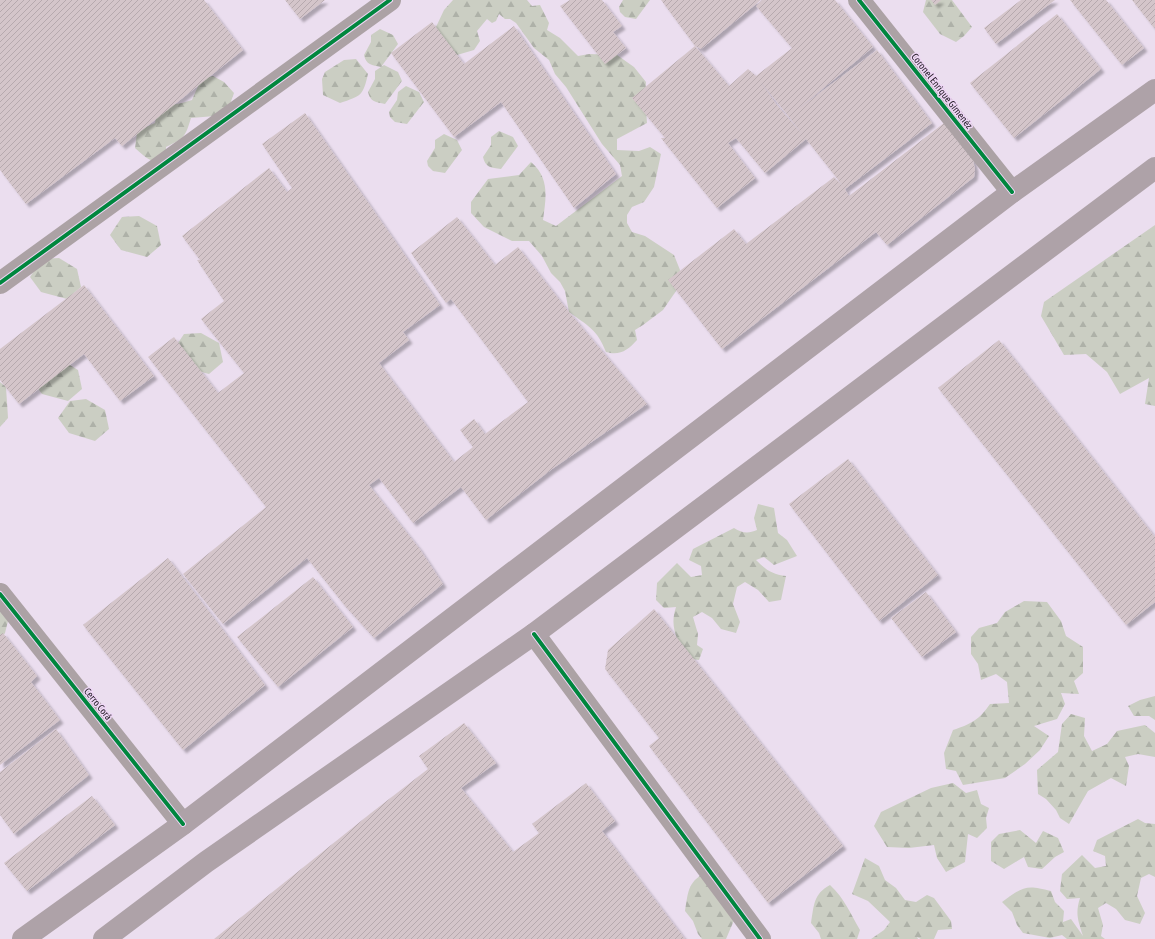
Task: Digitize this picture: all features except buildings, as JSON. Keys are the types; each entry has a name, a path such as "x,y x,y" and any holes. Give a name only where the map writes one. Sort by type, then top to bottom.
{"highway":[{"path":"23,939 183,824 1012,192 1155,90"},
{"path":"104,939 206,862 534,634 1155,168"}],"street":[{"path":"0,283 390,0"},
{"name":"Coronel Enrique Gimenéz","path":"859,0 1012,192"},
{"name":"Cerro Corá","path":"0,594 183,824"},
{"path":"534,634 752,936"}],"green space":[{"path":"453,0 527,0 532,6 540,5 549,23 547,30 560,38 578,56 589,54 617,55 634,67 646,82 645,98 647,123 617,139 617,150 639,151 650,147 661,154 654,187 644,202 632,207 627,215 627,223 632,232 645,236 674,255 680,270 676,291 663,310 635,330 637,340 630,347 620,353 606,352 603,344 595,333 569,312 565,291 560,282 551,273 542,256 529,241 512,241 484,227 471,213 471,202 488,179 519,175 531,162 537,168 544,182 546,196 543,220 556,226 622,176 620,165 602,144 566,87 555,74 549,60 534,48 516,23 510,19 505,19 499,14 496,21 492,23 487,19 477,31 480,41 474,50 457,55 437,43 436,27 444,10"},
{"path":"623,0 650,0 636,19 625,17 620,12 619,7"},
{"path":"926,0 952,0 972,27 956,42 940,34 923,12"},
{"path":"380,29 393,35 398,44 381,67 368,63 364,55 371,42 371,35"},
{"path":"356,59 368,74 360,94 353,99 340,103 323,95 322,79 325,72 344,60"},
{"path":"384,65 398,72 402,81 385,104 372,100 368,92 375,79 375,71"},
{"path":"213,76 224,82 234,93 229,107 215,116 191,118 183,137 166,147 166,163 156,162 142,155 135,148 137,133 155,123 157,111 171,105 192,100 201,79"},
{"path":"406,86 419,92 424,102 407,124 395,122 390,117 389,112 397,100 398,92"},
{"path":"499,131 513,137 518,146 501,169 487,165 483,157 491,145 491,137"},
{"path":"444,134 457,140 462,150 445,173 433,171 428,166 427,161 435,148 435,140"},
{"path":"139,216 157,226 161,245 147,257 121,250 110,235 122,217"},
{"path":"1155,225 1155,406 1145,404 1149,378 1120,394 1107,372 1086,354 1064,355 1041,316 1044,302"},
{"path":"59,258 77,269 81,287 67,299 41,292 30,277 42,259"},
{"path":"201,333 219,343 223,362 209,374 183,367 172,352 184,334"},
{"path":"60,359 78,370 82,389 68,401 42,394 31,379"},
{"path":"0,382 6,387 8,418 0,427"},
{"path":"86,399 105,410 109,429 95,441 69,433 58,418 70,401"},
{"path":"758,504 774,508 778,533 787,540 797,556 774,565 764,557 756,560 770,571 786,576 781,600 769,602 758,590 745,582 737,587 733,604 740,622 736,633 721,629 712,618 702,612 693,617 698,634 697,645 703,649 699,660 684,658 675,633 673,621 676,607 664,608 656,600 657,583 677,563 691,577 702,575 701,566 689,560 693,549 734,528 745,532 757,530 754,518"},
{"path":"1024,601 1047,602 1061,621 1066,636 1083,647 1083,673 1074,681 1079,694 1061,693 1065,704 1057,719 1034,726 1049,736 1040,750 1025,764 1005,778 963,785 956,771 946,769 944,753 953,730 974,721 990,704 1009,703 1007,682 996,674 981,680 978,664 971,654 971,637 979,628 997,623 1005,612"},
{"path":"0,605 9,617 5,633 0,641"},
{"path":"1155,696 1155,720 1149,716 1134,716 1128,706 1140,700"},
{"path":"1071,714 1085,718 1084,736 1092,751 1107,744 1117,731 1145,725 1155,733 1155,757 1138,754 1125,757 1129,766 1126,786 1111,778 1088,791 1069,824 1060,818 1056,810 1046,799 1038,794 1037,770 1058,752 1062,724"},
{"path":"953,783 966,793 977,790 981,804 989,808 986,818 987,828 977,838 968,834 965,862 946,872 937,858 934,845 909,848 887,847 874,826 881,812 931,788"},
{"path":"1138,819 1145,823 1155,824 1155,877 1149,874 1141,878 1137,896 1145,913 1140,924 1125,920 1116,909 1106,903 1098,908 1103,925 1101,936 1105,939 1067,939 1062,935 1050,938 1023,933 1017,925 1012,912 1002,902 1020,890 1030,887 1051,891 1055,902 1064,911 1063,922 1071,919 1083,936 1078,917 1080,898 1067,899 1060,891 1062,874 1082,855 1095,868 1106,866 1105,856 1093,851 1097,840"},
{"path":"1020,830 1036,843 1043,831 1058,838 1064,852 1055,857 1042,869 1028,867 1024,857 1004,869 991,861 991,842 999,834"},
{"path":"865,858 879,866 885,880 896,888 905,900 916,902 927,895 934,898 951,921 952,929 938,930 934,939 921,939 917,937 918,939 871,939 884,930 890,922 868,901 852,894"},
{"path":"705,873 735,918 726,939 702,939 698,934 693,921 685,911 689,889 695,880"},
{"path":"830,885 843,901 860,930 857,939 821,939 819,933 811,923 817,896"}],"cycle path":[{"path":"0,283 390,0"},
{"path":"859,0 1012,192"},
{"path":"0,594 183,824"},
{"path":"534,634 760,939"}]}
